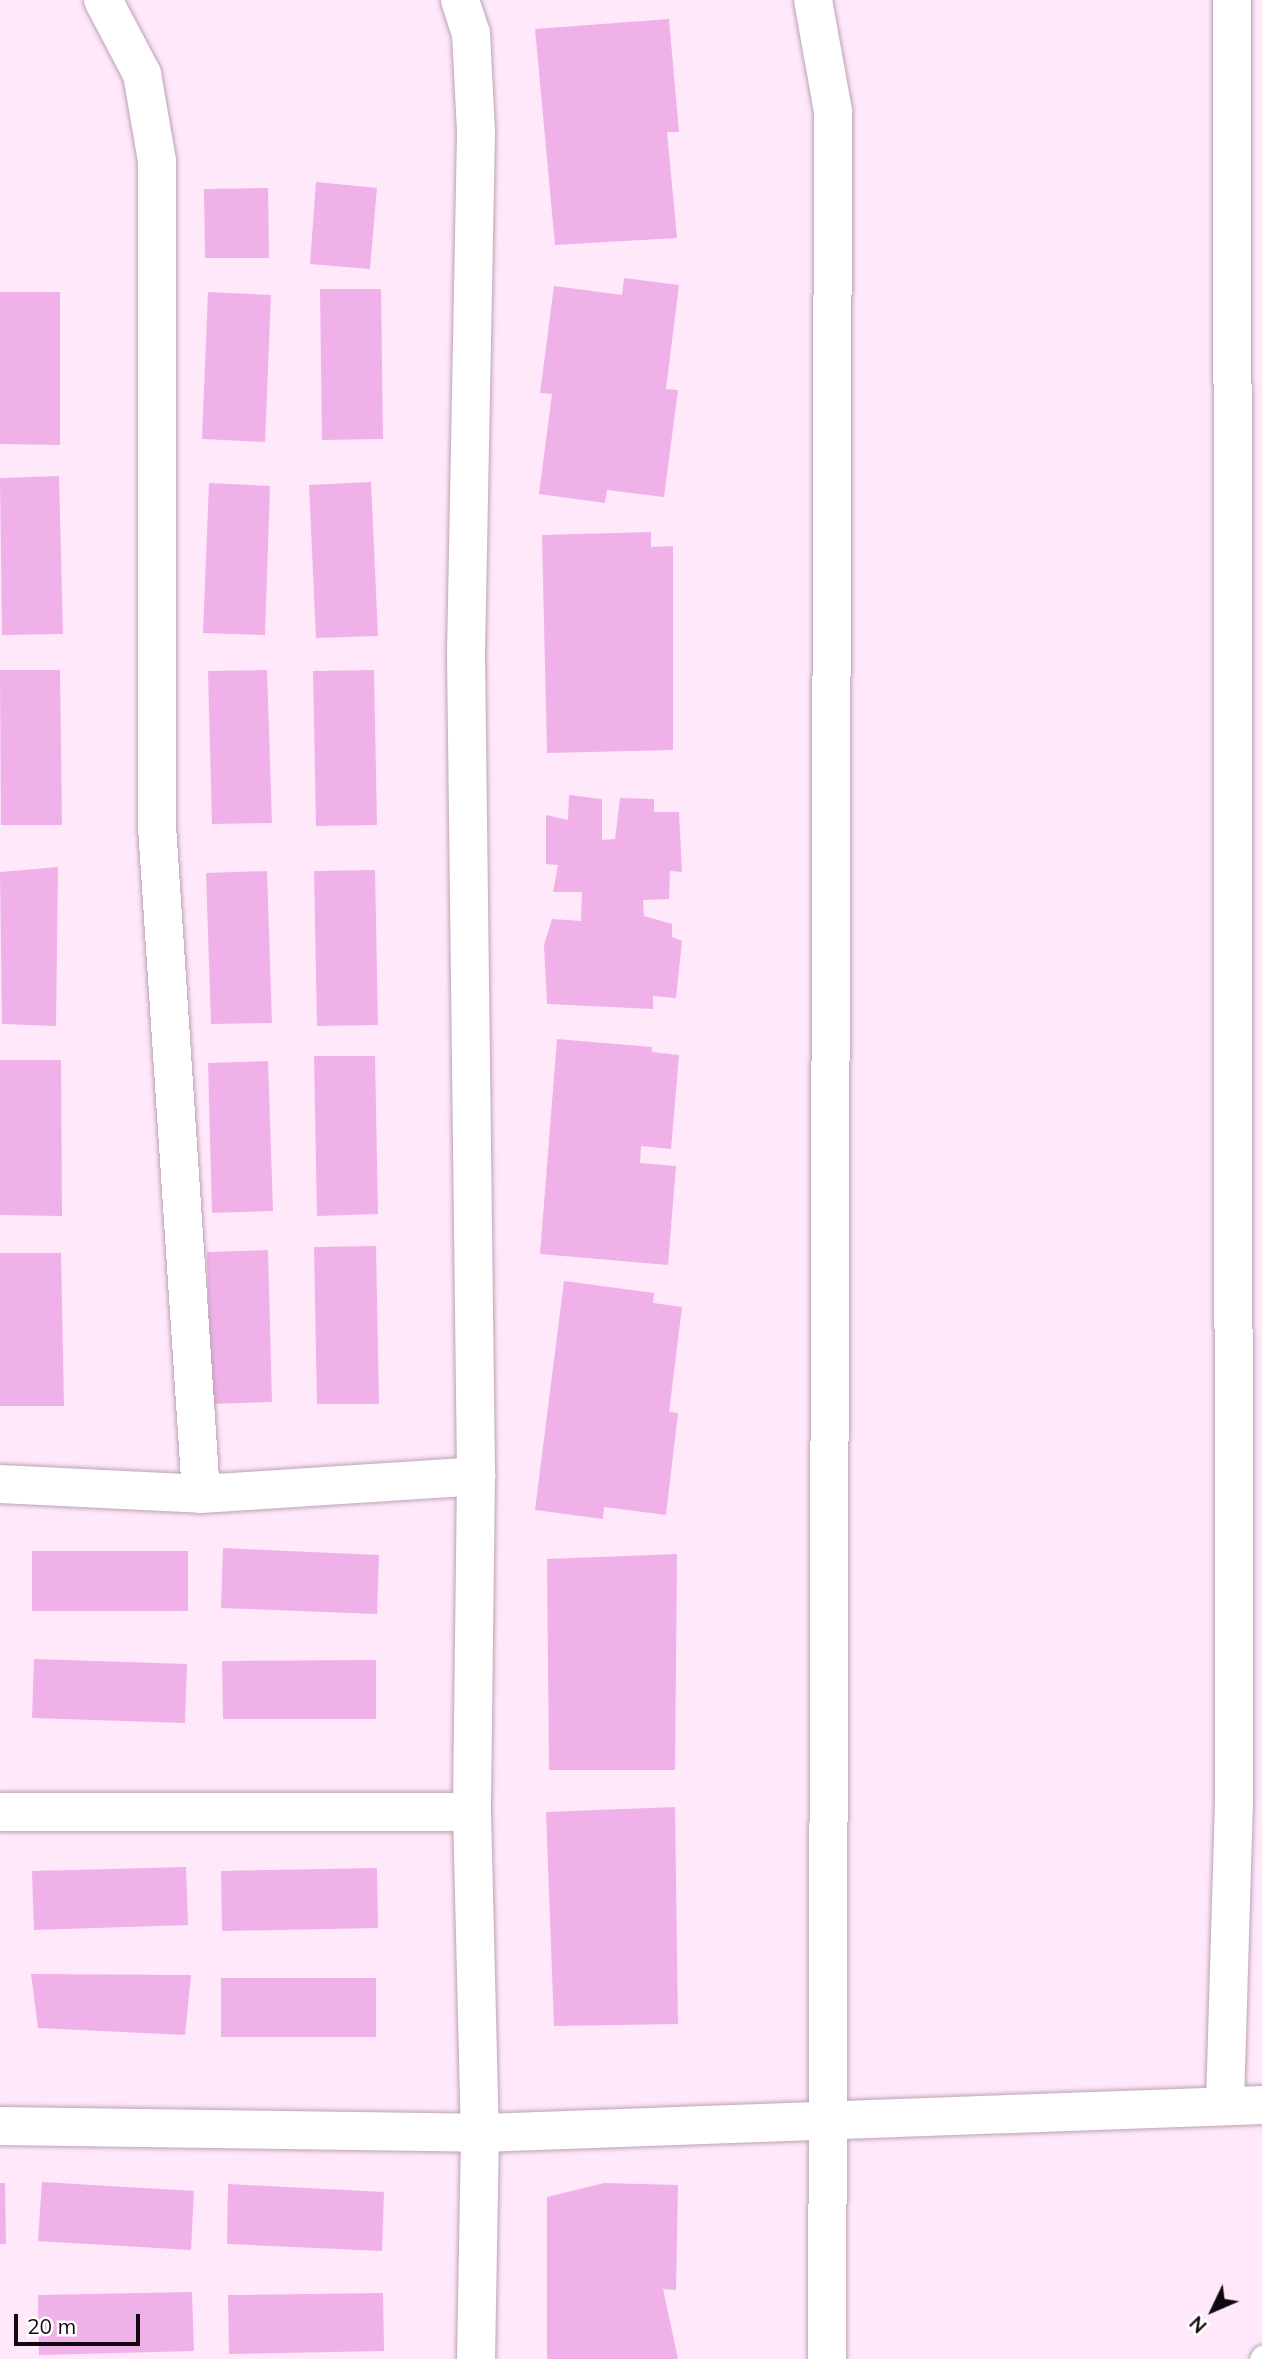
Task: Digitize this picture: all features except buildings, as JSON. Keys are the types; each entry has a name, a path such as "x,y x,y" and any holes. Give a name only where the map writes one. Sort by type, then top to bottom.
{"street":[{"path":"103,0 142,74 157,161 157,826 201,1494"},
{"path":"460,0 471,33 476,133 466,654 476,1476 472,1812 480,2133 476,2359"},
{"path":"813,0 833,111 830,2120 827,2359"},
{"path":"0,2126 480,2133 1244,2104 1248,1805 1247,1490 1232,0"},
{"path":"0,1484 201,1494 476,1476"},
{"path":"0,1812 472,1812"}]}
